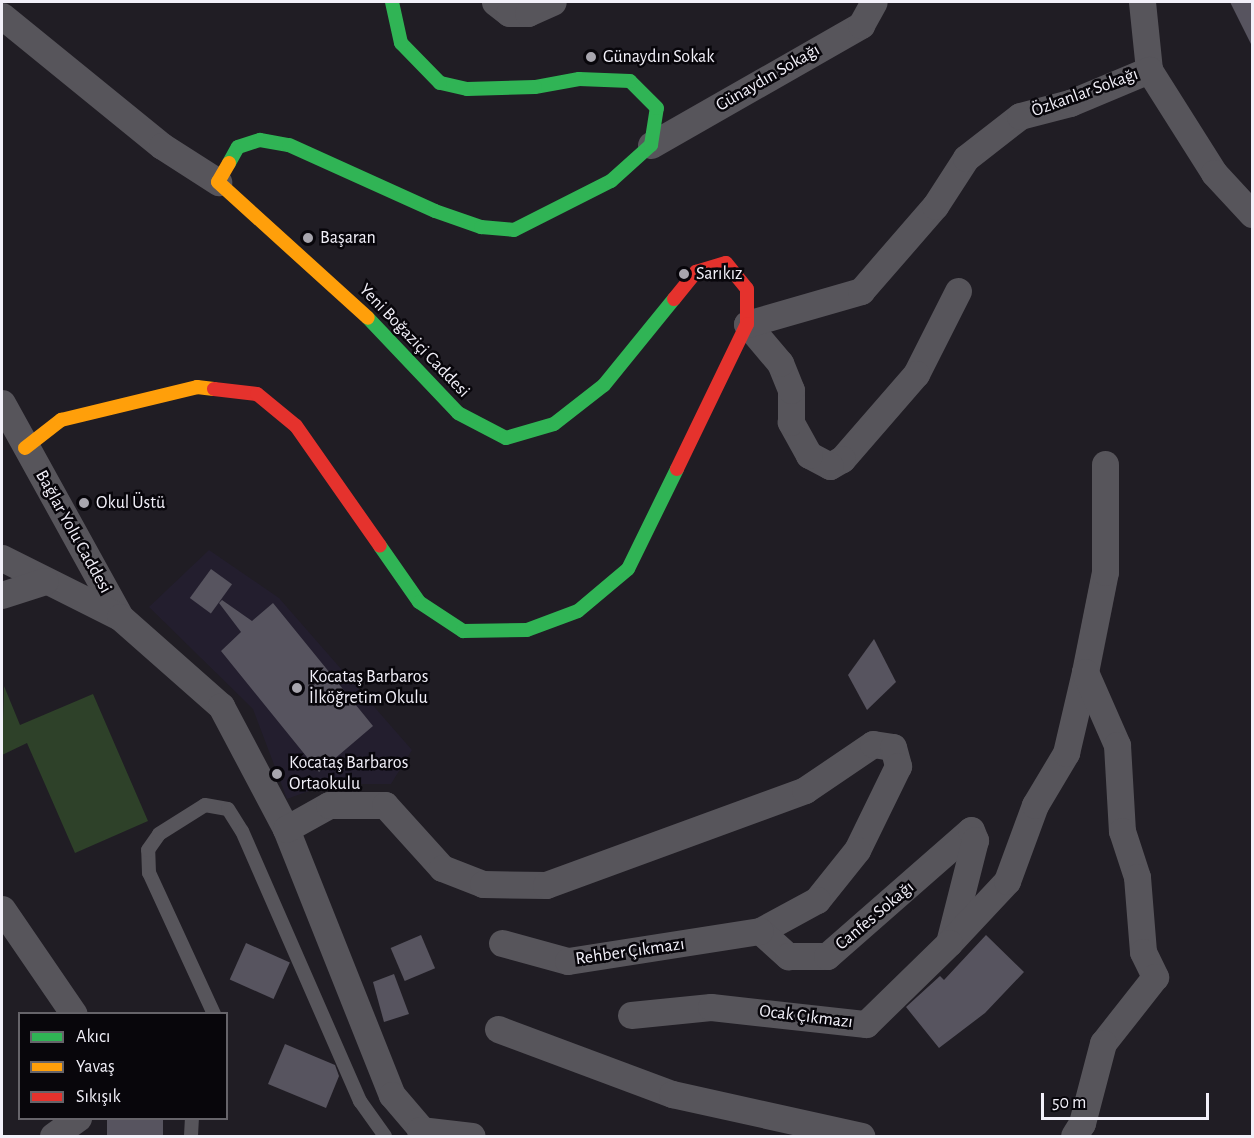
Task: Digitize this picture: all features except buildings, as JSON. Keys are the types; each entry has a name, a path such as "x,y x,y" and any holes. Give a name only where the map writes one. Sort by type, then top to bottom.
{"street":[{"path":"2,16 162,146 218,182 238,147 260,140 289,145 435,212 481,227 514,230 611,181 651,145 657,108 630,81 579,79 535,87 467,89 440,83 401,43 392,2"},
{"path":"495,2 509,13 528,13 553,2"},
{"name":"Günaydın Sokağı","path":"651,145 861,25 874,2"},
{"path":"1142,2 1149,70"},
{"name":"Özkanlar Sokağı","path":"747,324 861,291 934,206 966,158 1020,116 1070,102 1149,70 1214,173 1252,214"},
{"name":"Yeni Boğaziçi Caddesi","path":"25,448 61,420 197,387 257,394 296,426 419,602 463,631 527,630 578,611 628,569 747,324 747,289 726,263 696,272 604,385 554,424 506,438 458,413 396,344 325,277 246,213 218,182"},
{"path":"747,324 780,363 791,390 791,423 809,455 830,466 842,459 916,374 958,291"},
{"name":"Bağlar Yolu Caddesi","path":"2,403 120,617"},
{"path":"949,943 1007,882 1035,805 1066,753 1105,572 1105,464"},
{"path":"2,558 120,617 221,706 285,830 392,1095 424,1133 472,1137"},
{"path":"2,595 45,581"},
{"path":"1074,1137 1103,1043 1155,977 1143,952 1137,877 1122,831 1117,745 1085,672"},
{"path":"285,830 329,805 385,805 442,868 483,884 546,885 806,790 873,744 893,747 898,766 857,850 816,900 760,931"},
{"name":"Canfes Sokağı","path":"760,931 788,956 827,956 971,830 975,840 949,943"},
{"path":"2,909 73,1012"},
{"name":"Rehber Çıkmazı","path":"502,943 568,961 760,931"},
{"name":"Ocak Çıkmazı","path":"630,1015 711,1006 866,1024 949,943"},
{"path":"498,1029 672,1094 861,1137"},
{"path":"53,1137 77,1120"}],"lane":[{"path":"213,1012 149,873 148,850 159,834 205,805 228,809 242,831 360,1101 385,1137"},
{"path":"191,1137 192,1120"}],"shaded area":[{"path":"209,550 279,598 412,750 391,784 328,784 287,799 253,709 149,607"}],"green space":[{"path":"4,686 20,725 93,694 148,821 75,853 27,743 2,755"}],"traffic: fast":[{"path":"229,163 238,147 260,140 289,145 435,211 481,227 514,230 611,181 651,145 657,108 630,81 579,79 535,87 467,89 440,83 401,43 392,2"},
{"path":"368,318 458,413 506,438 554,424 604,385 674,299"},
{"path":"380,546 419,602 463,631 527,630 578,611 628,569 677,469"}],"traffic: slow":[{"path":"229,163 218,182 368,318"},
{"path":"25,448 61,420 197,387 214,389"}],"traffic: jam":[{"path":"674,299 696,272 726,263 747,289 747,324 677,469"},
{"path":"214,389 257,394 296,426 380,546"}],"place":[{"name":"Günaydın Sokak","path":"591,57"},
{"name":"Başaran","path":"308,238"},
{"name":"Sarıkız","path":"684,274"},
{"name":"Okul Üstü","path":"84,503"},
{"name":"Kocataş Barbaros İlköğretim Okulu","path":"297,688"},
{"name":"Kocataş Barbaros Ortaokulu","path":"277,774"}]}
